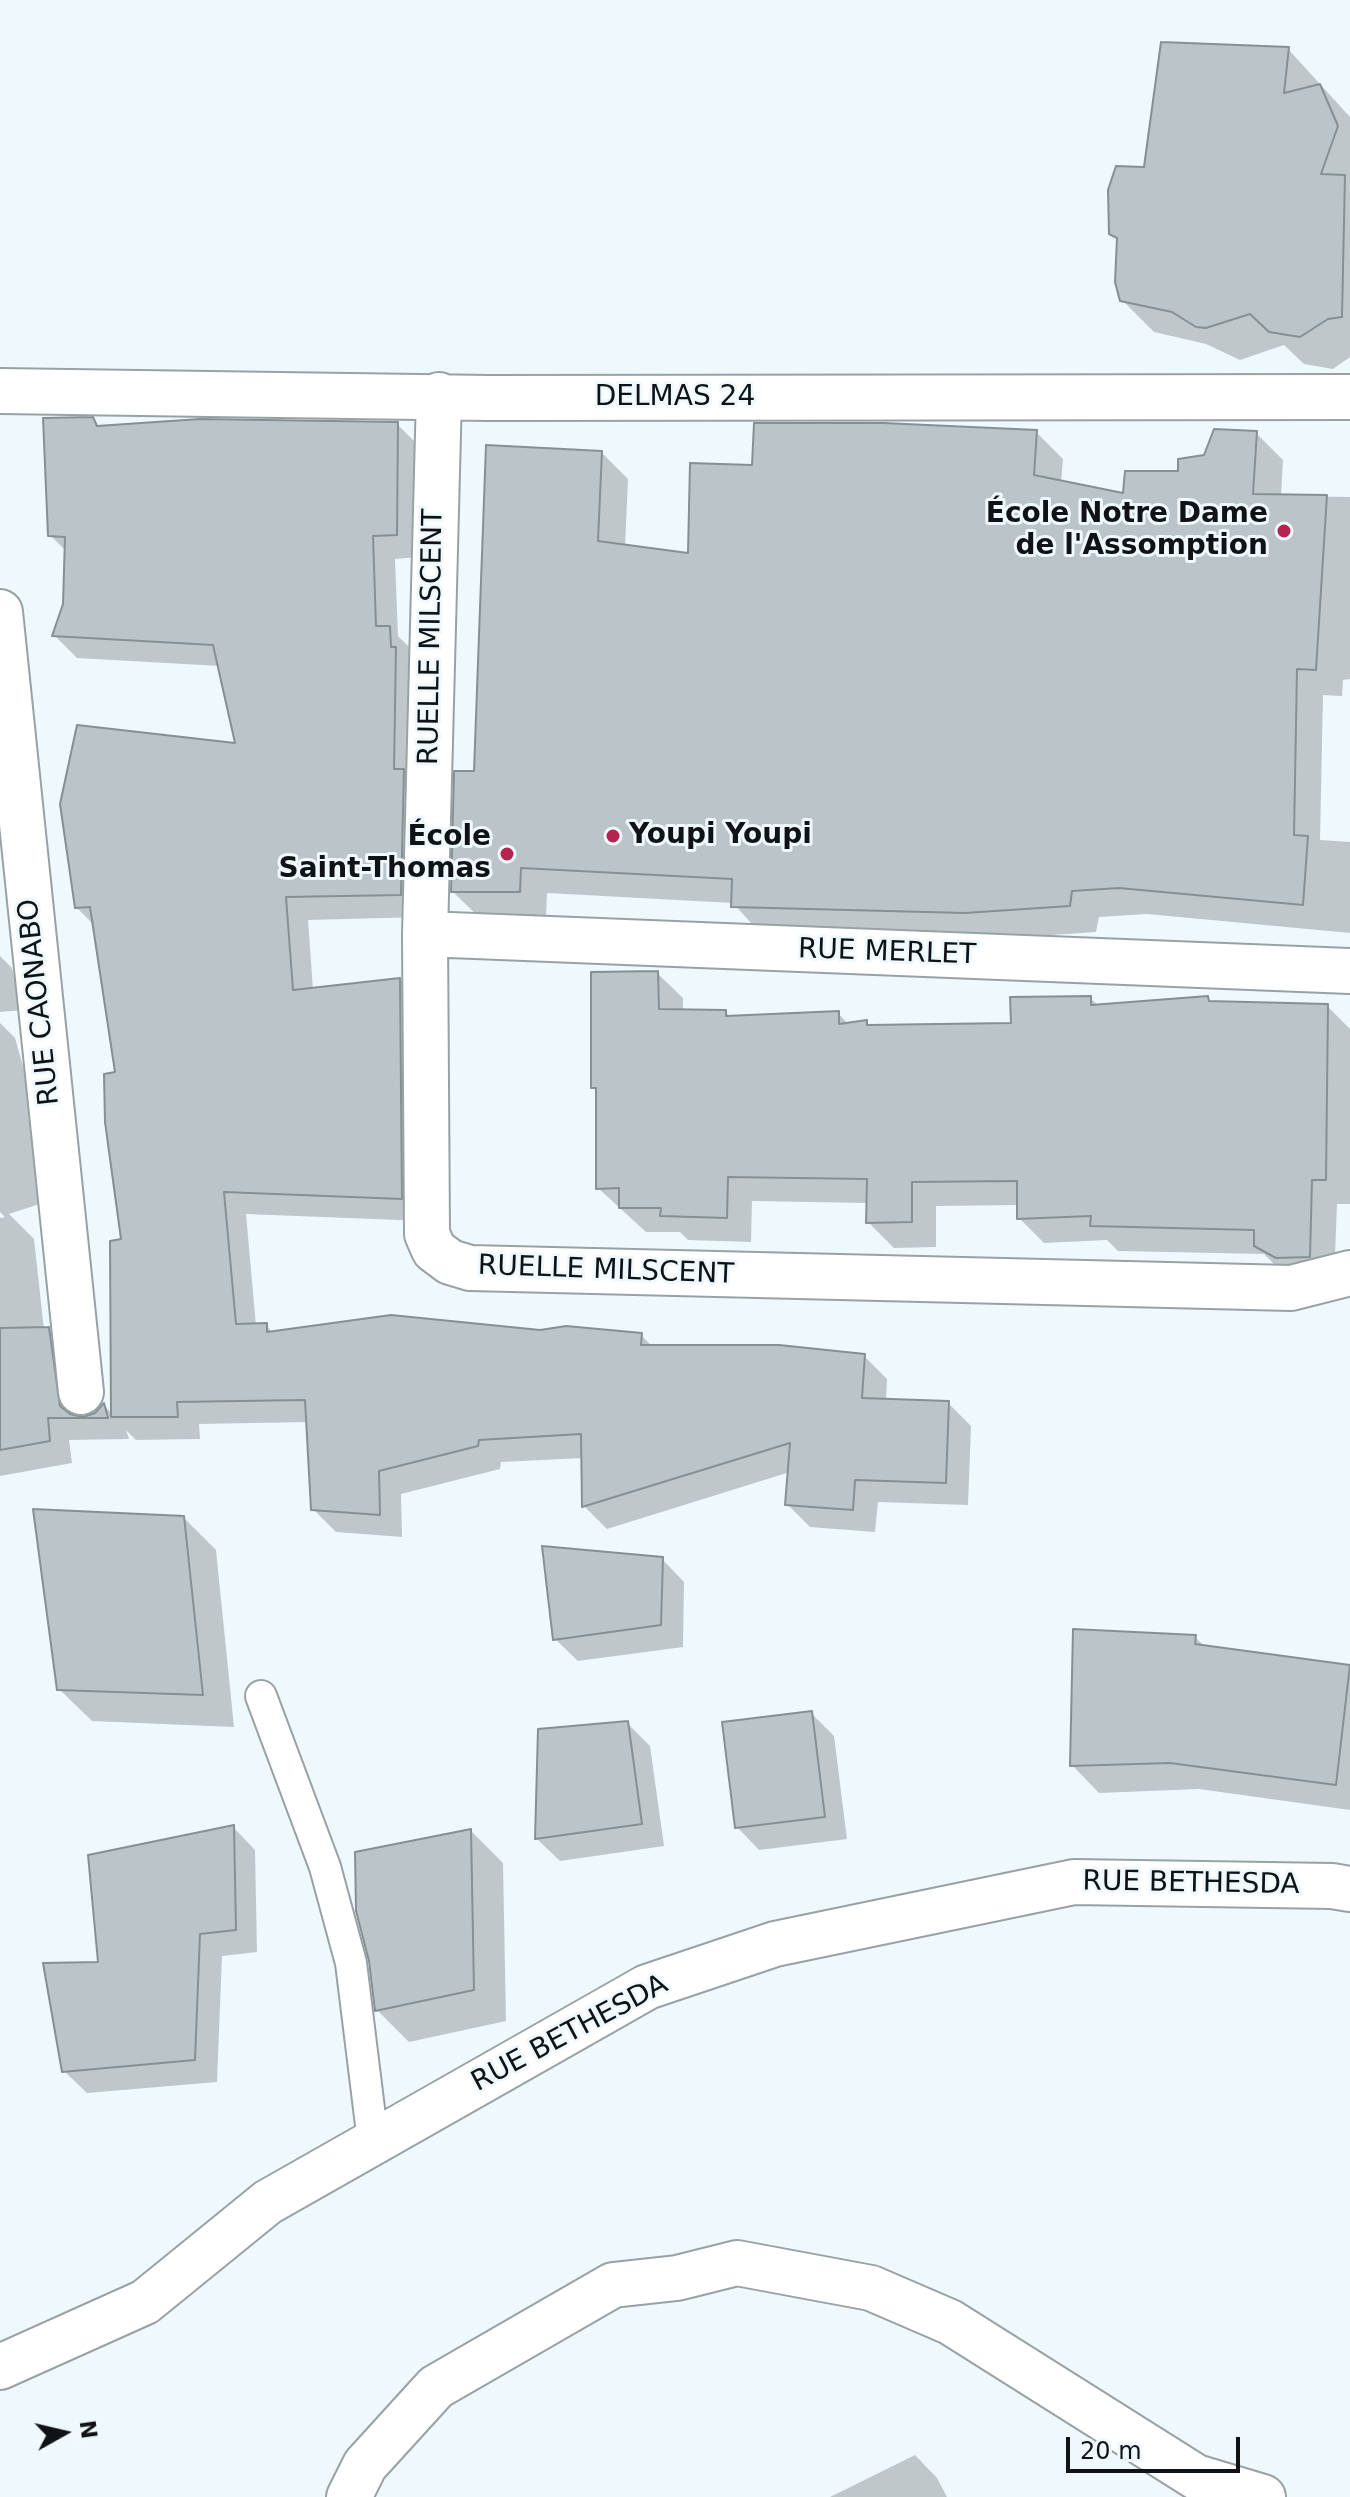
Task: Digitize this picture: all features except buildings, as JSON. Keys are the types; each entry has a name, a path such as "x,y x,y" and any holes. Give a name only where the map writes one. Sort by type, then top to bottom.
{"street":[{"name":"DELMAS 24","path":"0,391 489,398 1350,397"},
{"name":"RUELLE MILSCENT","path":"439,395 425,934 427,1234 434,1250 450,1262 470,1268 1291,1288 1350,1274"},
{"name":"RUE CAONABO","path":"0,612 81,1392"},
{"name":"RUE MERLET","path":"425,934 1350,971"},
{"path":"1350,1260 1350,1274"},
{"name":"RUE BETHESDA","path":"0,2367 145,2302 268,2202 647,1987 775,1944 1074,1882 1332,1886 1350,1889"},
{"path":"349,2497 365,2465 436,2387 613,2285 677,2278 737,2263 871,2288 950,2322 1196,2477 1263,2497"}],"lane":[{"path":"261,1696 325,1867 351,1963 373,2141"}],"place":[{"name":"École Notre Dame de l'Assomption","path":"1284,531"},
{"name":"Youpi Youpi","path":"613,836"},
{"name":"École Saint-Thomas","path":"507,854"}]}
